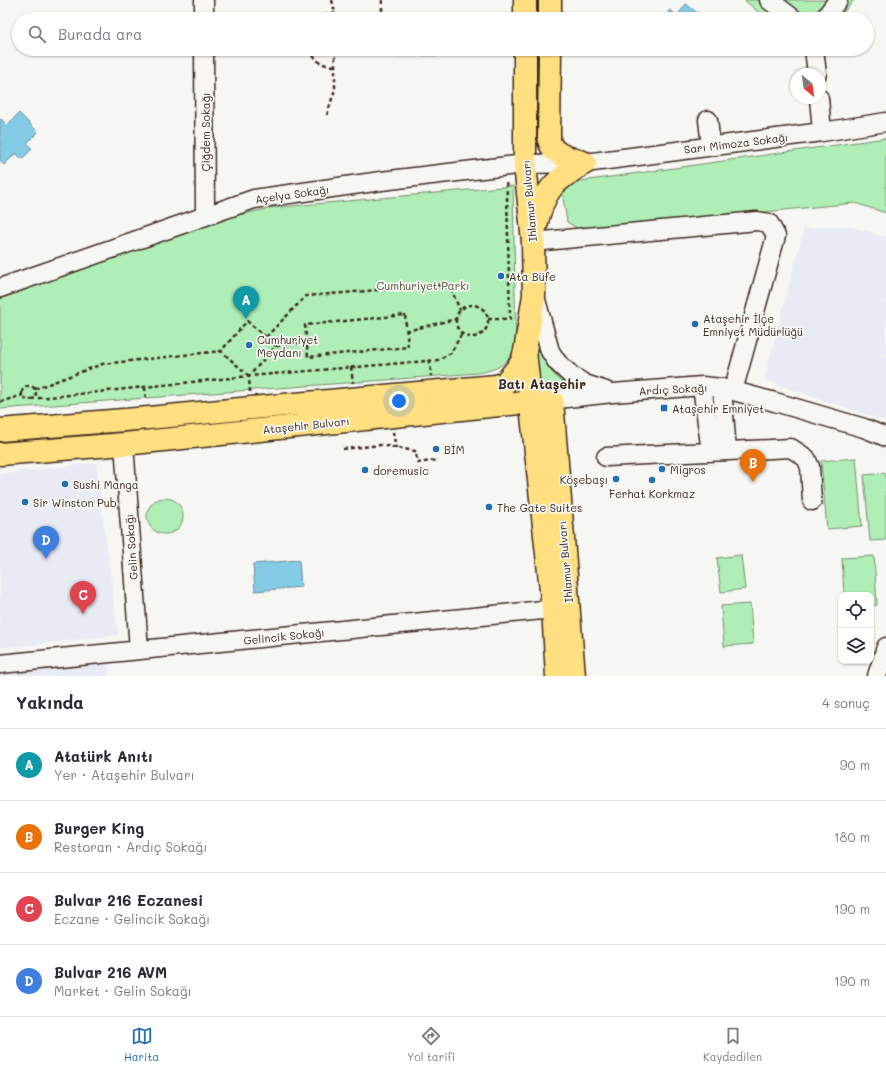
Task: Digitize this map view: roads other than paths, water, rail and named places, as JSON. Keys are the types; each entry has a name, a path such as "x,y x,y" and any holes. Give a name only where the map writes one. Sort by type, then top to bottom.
{"main road":[{"path":"525,0 525,12"},
{"path":"550,0 550,12"},
{"name":"Ihlamur Bulvarı","path":"525,56 525,164 533,242 534,295 525,351 530,402 561,609 574,676"},
{"path":"550,56 548,140 553,150 558,154 586,163"},
{"path":"533,242 540,210 545,197 554,184 568,172 586,163"},
{"name":"Ataşehir Bulvarı","path":"0,430 149,418 496,386 504,384 514,372 522,362 525,351"},
{"name":"Ihlamur Bulvarı","path":"552,400 561,609 557,676"},
{"name":"Ataşehir Bulvarı","path":"0,454 124,444 530,402"}],"street":[{"path":"204,0 204,12"},
{"path":"769,0 785,12"},
{"path":"829,12 838,0"},
{"name":"Çiğdem Sokağı","path":"204,56 205,215"},
{"path":"815,56 816,68"},
{"path":"820,104 822,132"},
{"path":"708,120 711,146"},
{"name":"Sarı Mimoza Sokağı","path":"525,164 586,163 822,132 886,122"},
{"name":"Açelya Sokağı","path":"0,288 254,199 381,181 525,164"},
{"path":"533,242 757,221 768,223 776,236 727,390 719,452"},
{"name":"Ardıç Sokağı","path":"534,295 550,351 557,362 572,376 585,384 613,393 702,386 727,390 878,431 886,437"},
{"path":"702,386 719,452"},
{"name":"Ataşehir Bulvarı","path":"530,402 613,393"},
{"name":"Gelin Sokağı","path":"124,444 139,650"},
{"path":"606,457 791,448 806,458 810,467 812,501"},
{"name":"Gelincik Sokağı","path":"0,664 561,609"},
{"path":"878,676 886,647"}],"water":[{"path":"686,4 696,12 680,12"},
{"path":"19,113 38,132 27,143 32,149 22,159 16,153 4,165 0,160 0,120 1,119 7,125"},
{"path":"299,560 301,587 255,591 253,564"}],"place":[{"name":"Ata Büfe","path":"501,276"},
{"name":"Atatürk Anıtı","path":"246,319"},
{"name":"Ataşehir İlçe Emniyet Müdürlüğü","path":"695,324"},
{"name":"Cumhuriyet Meydanı","path":"249,345"},
{"name":"Ataşehir Emniyet","path":"664,408"},
{"name":"BİM","path":"436,449"},
{"name":"Migros","path":"662,469"},
{"name":"doremusic","path":"365,470"},
{"name":"Köşebaşı","path":"616,479"},
{"name":"Ferhat Korkmaz","path":"652,480"},
{"name":"Burger King","path":"753,482"},
{"name":"Sushi Manga","path":"65,484"},
{"name":"Sir Winston Pub","path":"25,502"},
{"name":"The Gate Suites","path":"489,507"},
{"name":"Bulvar 216 AVM","path":"46,559"},
{"name":"Bulvar 216 Eczanesi","path":"83,614"}],"district":[{"name":"Batı Ataşehir","path":"542,383"}],"park label":[{"name":"Cumhuriyet Parkı","path":"423,285"}]}
